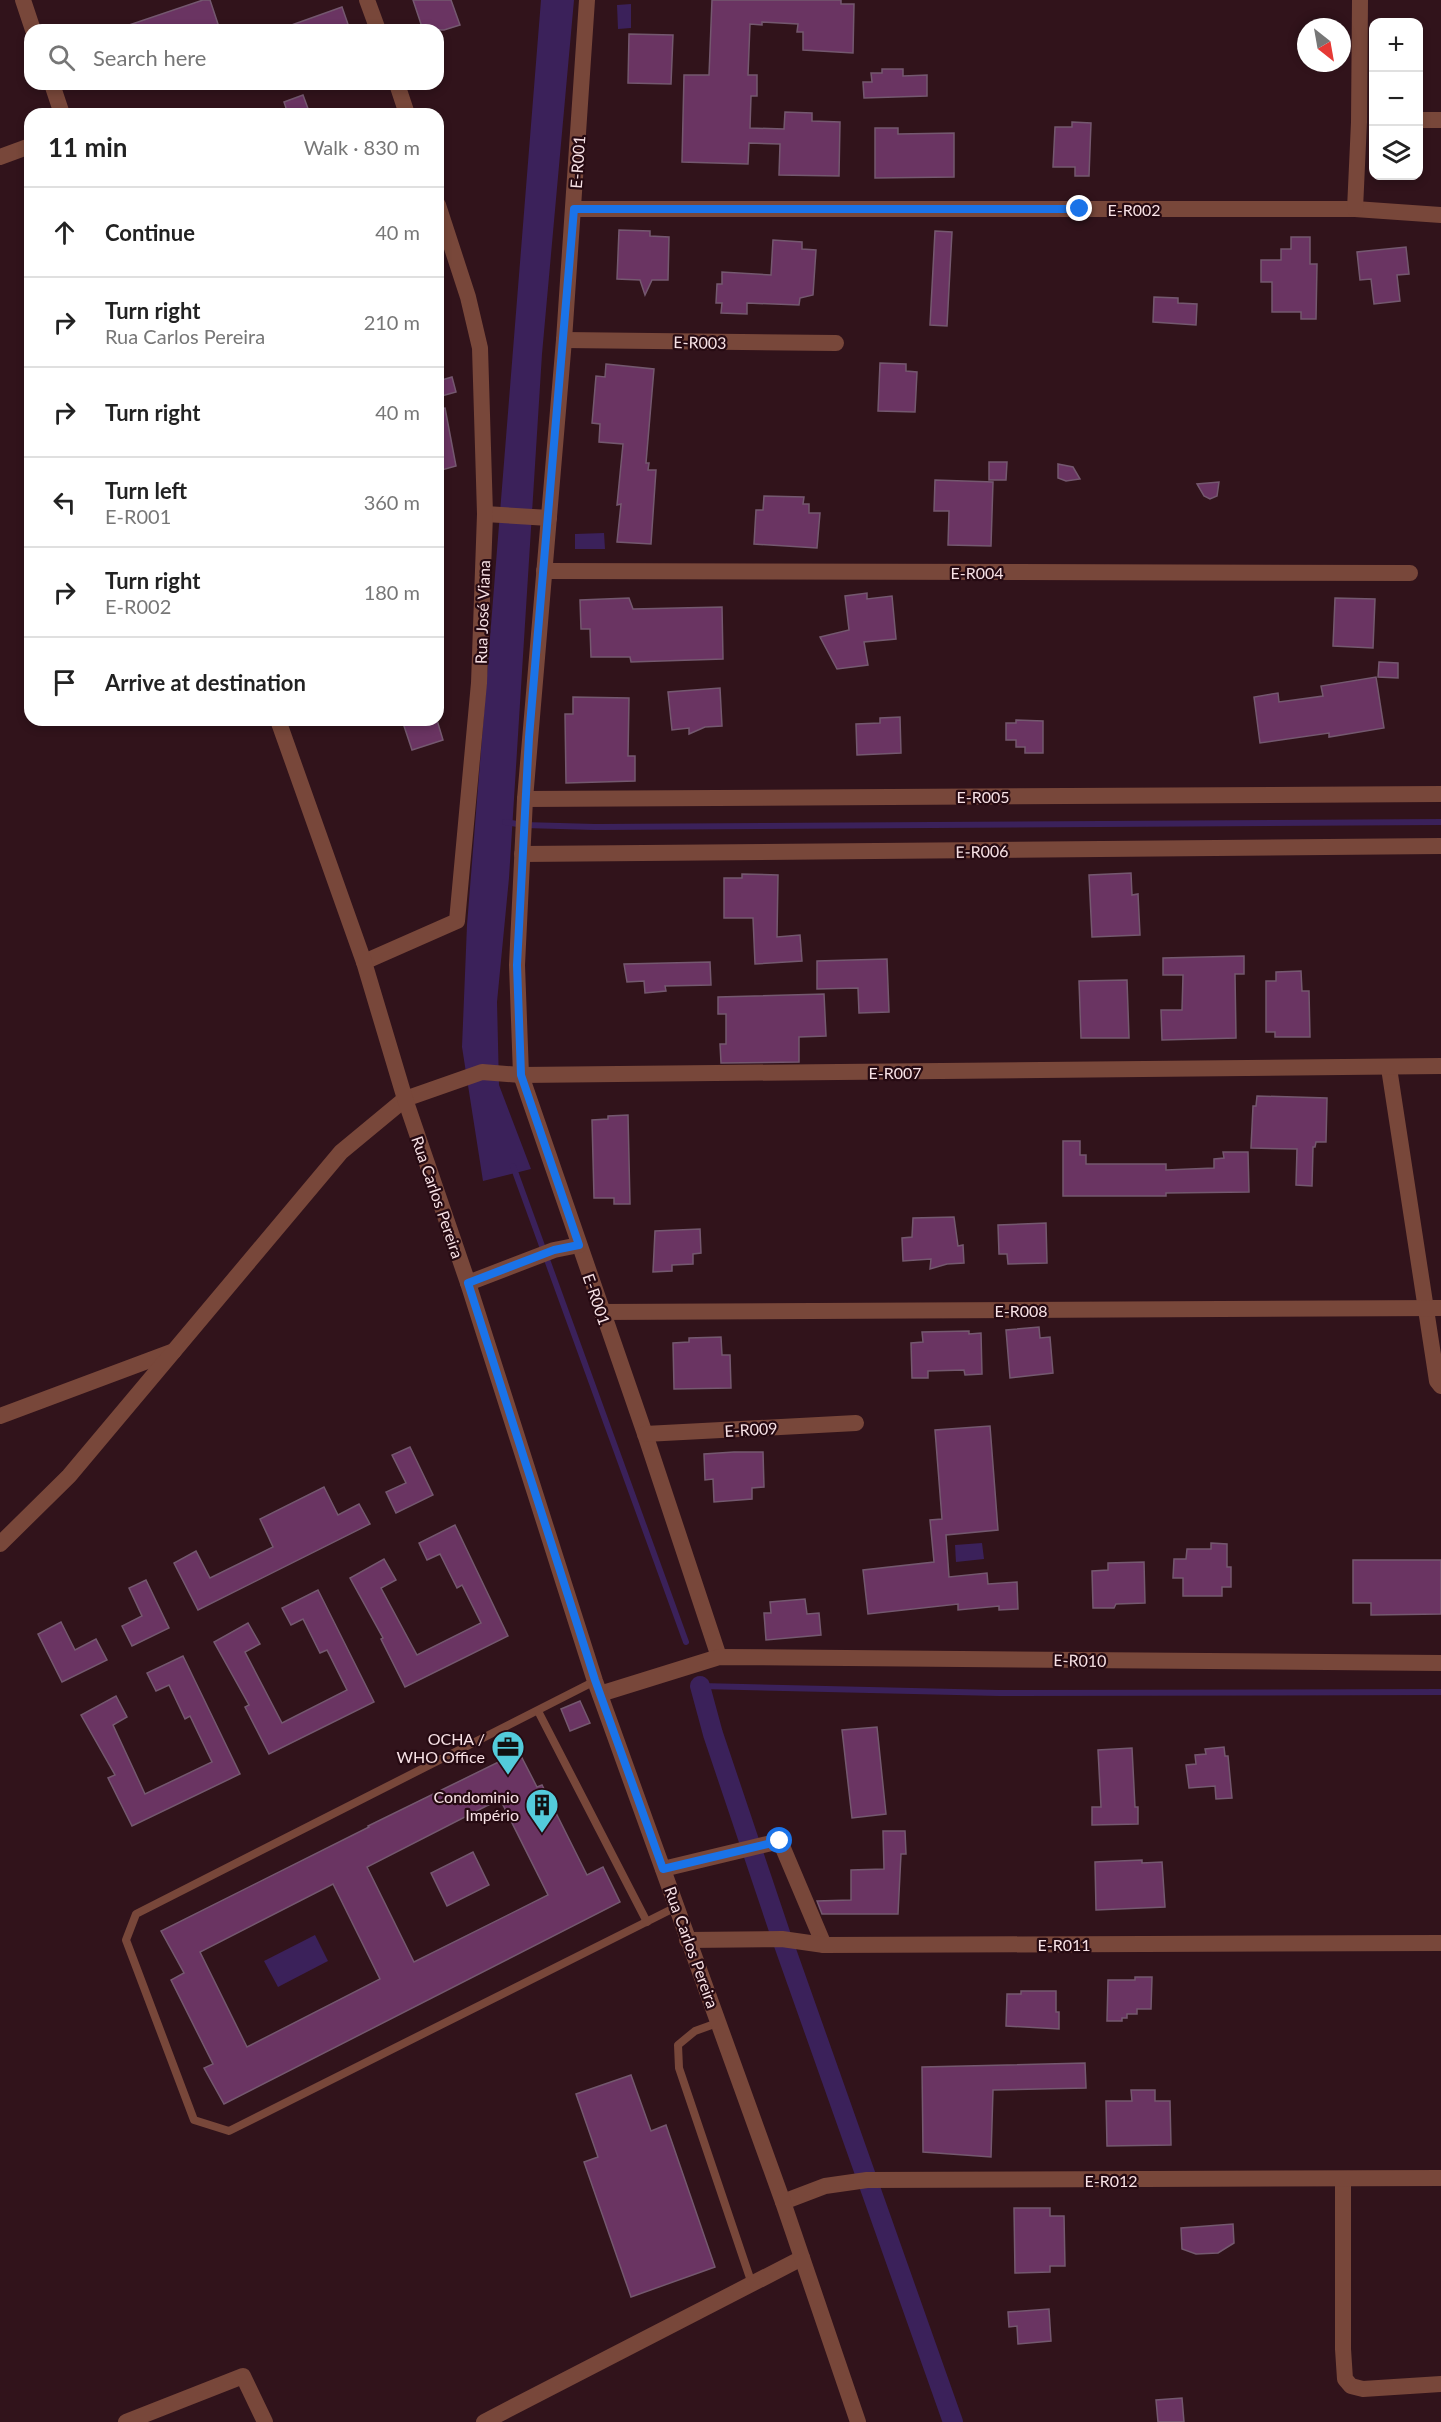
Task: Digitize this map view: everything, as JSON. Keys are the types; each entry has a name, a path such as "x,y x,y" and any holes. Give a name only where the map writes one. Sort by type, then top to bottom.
{"street":[{"path":"23,0 31,24"},
{"path":"367,0 376,24"},
{"name":"E-R001","path":"587,0 564,340 525,799 517,965 521,1075 719,1657"},
{"path":"1355,209 1366,122 1360,0"},
{"path":"54,90 60,108"},
{"path":"399,90 405,108"},
{"path":"1423,120 1441,120"},
{"path":"0,157 24,148"},
{"name":"E-R002","path":"574,209 1355,209 1441,215"},
{"name":"Rua José Viana","path":"364,962 457,921 479,683 485,514 480,348 468,297 444,224"},
{"name":"E-R003","path":"564,340 836,343"},
{"path":"485,514 549,519"},
{"name":"E-R004","path":"544,571 1410,573"},
{"name":"Rua Carlos Pereira","path":"280,726 364,962 405,1099 468,1283 598,1687 687,1940 720,2022 858,2422"},
{"name":"E-R005","path":"525,799 1441,794"},
{"name":"E-R006","path":"522,854 1441,846"},
{"name":"E-R007","path":"405,1099 482,1072 521,1075 1441,1066"},
{"path":"1389,1068 1433,1308 1437,1381 1441,1386"},
{"path":"0,1544 69,1476 341,1152 405,1099"},
{"path":"468,1283 532,1257 579,1245"},
{"name":"E-R008","path":"601,1312 1433,1308"},
{"path":"0,1416 175,1351"},
{"name":"E-R009","path":"645,1434 856,1423"},
{"name":"E-R010","path":"598,1687 719,1657 1441,1663"},
{"path":"663,1869 780,1841 824,1945"},
{"name":"E-R011","path":"687,1940 782,1939 824,1945 1441,1943"},
{"name":"E-R012","path":"783,2202 825,2186 867,2180 1441,2178"},
{"path":"1343,2179 1342,2349 1345,2379 1351,2386 1363,2389 1441,2384"},
{"path":"484,2422 802,2258"},
{"path":"126,2422 243,2376 265,2422"}],"lane":[{"path":"598,1687 538,1711 136,1914 126,1940 194,2120 229,2131 676,1907"},
{"path":"538,1711 647,1922"},
{"path":"720,2022 695,2031 678,2045 679,2068 752,2284"}],"shaded area":[{"path":"541,0 574,0 542,354 509,878 497,1002 499,1085 531,1169 483,1181 462,1047 467,925"},
{"path":"631,4 631,28 618,29 617,5"},
{"path":"604,533 605,549 575,549 575,534"},
{"path":"982,1543 984,1559 956,1562 955,1545"},
{"path":"315,1935 328,1961 278,1987 264,1961"}],"building":[{"path":"203,0 210,0 218,24 132,24"},
{"path":"413,0 451,0 460,25 444,30 444,24 421,24"},
{"path":"712,0 841,0 841,4 854,4 853,53 803,50 803,32 797,32 798,24 762,22 762,25 750,24 748,75 757,75 757,96 751,96 750,128 784,129 785,112 812,113 812,121 840,122 839,176 779,175 780,144 749,143 748,164 682,162 684,75 709,75"},
{"path":"342,7 348,24 294,24"},
{"path":"629,34 673,35 671,84 628,83"},
{"path":"882,69 903,69 903,76 927,75 927,96 864,98 863,82 872,82 871,73 882,73"},
{"path":"303,95 308,108 286,108 284,102"},
{"path":"1072,122 1091,123 1089,176 1075,176 1075,167 1053,167 1055,127 1072,127"},
{"path":"875,128 898,128 898,134 954,133 954,177 875,178"},
{"path":"619,230 650,231 650,236 669,237 668,280 652,280 645,295 640,280 617,279"},
{"path":"935,231 952,232 947,326 930,325"},
{"path":"1291,237 1310,237 1310,264 1317,264 1316,319 1301,319 1301,312 1272,312 1272,282 1261,282 1261,260 1281,260 1281,249 1291,249"},
{"path":"773,240 802,242 802,249 816,250 813,295 800,298 799,305 747,303 747,314 721,313 722,303 716,303 717,284 722,284 722,272 771,275"},
{"path":"1406,247 1409,274 1397,275 1400,301 1374,304 1371,279 1360,280 1357,252"},
{"path":"1154,297 1178,298 1178,303 1197,304 1196,325 1153,322"},
{"path":"880,363 906,364 906,371 917,372 915,412 878,411"},
{"path":"606,364 654,369 646,463 649,463 648,470 656,470 651,544 617,542 621,504 617,505 623,444 599,442 600,424 592,423 596,376 605,377"},
{"path":"452,377 456,392 444,395 444,379"},
{"path":"444,408 456,466 444,469"},
{"path":"989,462 1007,462 1006,480 989,480"},
{"path":"1058,464 1073,467 1080,479 1066,481 1058,478"},
{"path":"935,480 993,482 991,546 948,545 949,511 934,511"},
{"path":"1219,482 1217,496 1210,499 1204,496 1197,484"},
{"path":"764,496 804,497 803,504 809,504 809,513 820,513 817,548 754,544 756,510 763,510"},
{"path":"867,593 867,599 892,596 896,639 864,642 868,665 837,669 820,637 849,630 845,596"},
{"path":"629,598 633,609 722,607 723,659 631,662 630,657 591,657 590,629 581,629 580,600"},
{"path":"1335,598 1375,599 1373,648 1333,646"},
{"path":"1379,662 1398,663 1398,678 1378,677"},
{"path":"1376,677 1384,728 1329,737 1329,733 1260,743 1254,697 1278,693 1279,702 1323,696 1321,686"},
{"path":"720,688 722,726 705,727 689,734 689,728 672,730 668,692"},
{"path":"573,697 629,698 628,756 635,756 635,781 566,783 565,714 573,714"},
{"path":"900,717 901,753 857,755 856,724 880,723 880,718"},
{"path":"1016,720 1043,721 1043,753 1025,753 1025,747 1016,747 1016,740 1006,740 1006,723 1016,723"},
{"path":"404,726 439,726 443,740 412,750"},
{"path":"1131,873 1132,895 1138,894 1140,935 1092,937 1089,875"},
{"path":"742,874 778,875 777,937 800,935 802,961 755,964 753,918 724,918 724,878 742,878"},
{"path":"1244,956 1244,974 1235,974 1236,1038 1162,1040 1161,1010 1182,1010 1183,975 1163,975 1163,958"},
{"path":"887,959 889,1012 859,1013 858,988 817,989 817,961"},
{"path":"710,962 711,985 665,986 666,991 645,993 644,981 627,982 624,964"},
{"path":"1301,971 1302,991 1309,991 1310,1037 1275,1037 1275,1032 1266,1032 1266,981 1276,981 1276,972"},
{"path":"1127,980 1129,1038 1081,1038 1079,981"},
{"path":"824,994 826,1036 799,1037 799,1062 721,1063 720,1044 726,1044 726,1014 718,1014 718,997"},
{"path":"1257,1096 1327,1098 1326,1142 1316,1142 1313,1147 1312,1186 1296,1185 1297,1149 1251,1148 1253,1106 1256,1106"},
{"path":"628,1115 630,1204 614,1204 614,1198 594,1198 592,1120"},
{"path":"1063,1141 1080,1141 1080,1155 1086,1155 1086,1164 1166,1164 1166,1170 1214,1168 1214,1159 1224,1158 1223,1152 1248,1152 1249,1192 1166,1193 1166,1196 1063,1196"},
{"path":"954,1217 958,1246 963,1245 964,1263 947,1264 930,1269 931,1259 903,1261 902,1238 912,1237 913,1218"},
{"path":"1046,1223 1047,1263 1008,1264 1007,1254 999,1254 998,1225"},
{"path":"700,1229 701,1253 693,1254 693,1264 672,1265 672,1271 653,1272 655,1231"},
{"path":"1039,1327 1040,1338 1050,1337 1053,1373 1010,1378 1006,1330"},
{"path":"969,1331 969,1334 981,1333 982,1374 965,1375 964,1370 928,1371 928,1378 912,1378 911,1343 923,1342 922,1332"},
{"path":"721,1337 722,1355 730,1355 731,1388 674,1389 673,1343 689,1342 689,1338"},
{"path":"990,1426 998,1530 946,1535 949,1577 987,1573 988,1584 1017,1582 1018,1609 999,1610 999,1606 958,1610 958,1604 868,1614 863,1570 934,1562 930,1520 942,1519 935,1430"},
{"path":"410,1447 433,1495 396,1513 386,1492 406,1483 392,1455"},
{"path":"763,1452 764,1487 752,1488 752,1499 714,1502 713,1479 705,1480 704,1454"},
{"path":"324,1487 338,1515 359,1504 370,1524 198,1610 174,1563 196,1551 210,1578 273,1547 260,1519"},
{"path":"455,1525 508,1636 405,1687 381,1639 383,1638 350,1578 384,1559 396,1580 381,1588 417,1655 481,1623 462,1585 457,1588 440,1554 427,1560 419,1543"},
{"path":"1211,1543 1227,1544 1227,1567 1231,1567 1231,1587 1222,1587 1222,1596 1183,1596 1183,1578 1173,1578 1174,1559 1186,1559 1187,1549 1211,1549"},
{"path":"1353,1560 1441,1560 1441,1614 1371,1615 1371,1603 1353,1603"},
{"path":"1144,1562 1145,1603 1116,1604 1114,1608 1093,1608 1092,1571 1108,1570 1108,1563"},
{"path":"146,1580 169,1628 132,1646 122,1626 142,1616 129,1588"},
{"path":"318,1590 374,1702 269,1754 245,1707 249,1705 214,1642 248,1623 260,1644 245,1652 282,1723 347,1690 327,1650 320,1653 303,1619 291,1625 282,1608"},
{"path":"805,1599 807,1614 819,1613 821,1635 766,1640 764,1613 771,1613 770,1602"},
{"path":"61,1622 75,1650 96,1639 107,1660 62,1682 38,1634"},
{"path":"183,1656 240,1774 132,1826 108,1778 115,1775 81,1715 116,1696 127,1717 113,1725 145,1794 212,1762 190,1716 185,1719 169,1685 156,1691 147,1673"},
{"path":"580,1701 590,1723 570,1731 561,1709"},
{"path":"877,1727 886,1814 852,1818 842,1730"},
{"path":"1224,1747 1225,1756 1228,1756 1232,1798 1216,1799 1215,1786 1189,1788 1186,1765 1196,1764 1195,1755 1206,1754 1205,1749"},
{"path":"1132,1748 1138,1824 1092,1825 1092,1807 1101,1807 1098,1750"},
{"path":"519,1752 537,1787 542,1785 587,1875 603,1867 620,1902 224,2104 204,2068 213,2064 171,1980 184,1973 161,1931","holes":["500,1799 548,1895 414,1962 367,1867","333,1884 380,1979 247,2047 200,1952"]},
{"path":"883,1831 905,1831 906,1854 901,1854 898,1914 822,1914 817,1901 851,1900 851,1870 884,1869"},
{"path":"473,1852 489,1885 447,1906 431,1873"},
{"path":"1142,1860 1142,1863 1162,1862 1165,1907 1096,1910 1095,1862"},
{"path":"1135,1977 1152,1977 1151,2009 1137,2009 1137,2014 1127,2014 1127,2018 1122,2018 1122,2021 1107,2021 1108,1980 1135,1980"},
{"path":"1021,1991 1056,1991 1059,2029 1006,2026 1007,1994 1021,1994"},
{"path":"1085,2063 1086,2088 993,2090 991,2157 923,2152 922,2067"},
{"path":"631,2075 651,2131 666,2125 715,2267 631,2297 584,2162 598,2157 576,2094"},
{"path":"1131,2090 1155,2090 1155,2101 1170,2101 1171,2145 1107,2146 1106,2101 1132,2101"},
{"path":"1014,2208 1050,2208 1050,2216 1064,2216 1065,2266 1050,2266 1050,2272 1015,2273"},
{"path":"1233,2224 1234,2243 1218,2253 1196,2254 1182,2249 1181,2228"},
{"path":"1049,2309 1051,2341 1018,2344 1017,2326 1009,2327 1008,2312"},
{"path":"1182,2398 1184,2422 1158,2422 1156,2400"}],"waterway":[{"path":"505,822 524,825 595,827 1441,822"},
{"path":"513,1166 686,1642"},
{"path":"700,1686 999,1693 1441,1692"},
{"path":"700,1686 713,1734 782,1939 953,2422"}],"place":[{"name":"OCHA / WHO Office","path":"508,1776"},
{"name":"Condominio Império","path":"542,1834"}],"route":[{"path":"780,1841 663,1869 595,1680 468,1283 532,1257 579,1245 521,1075 517,965 529,737 574,209 1080,209"}]}
